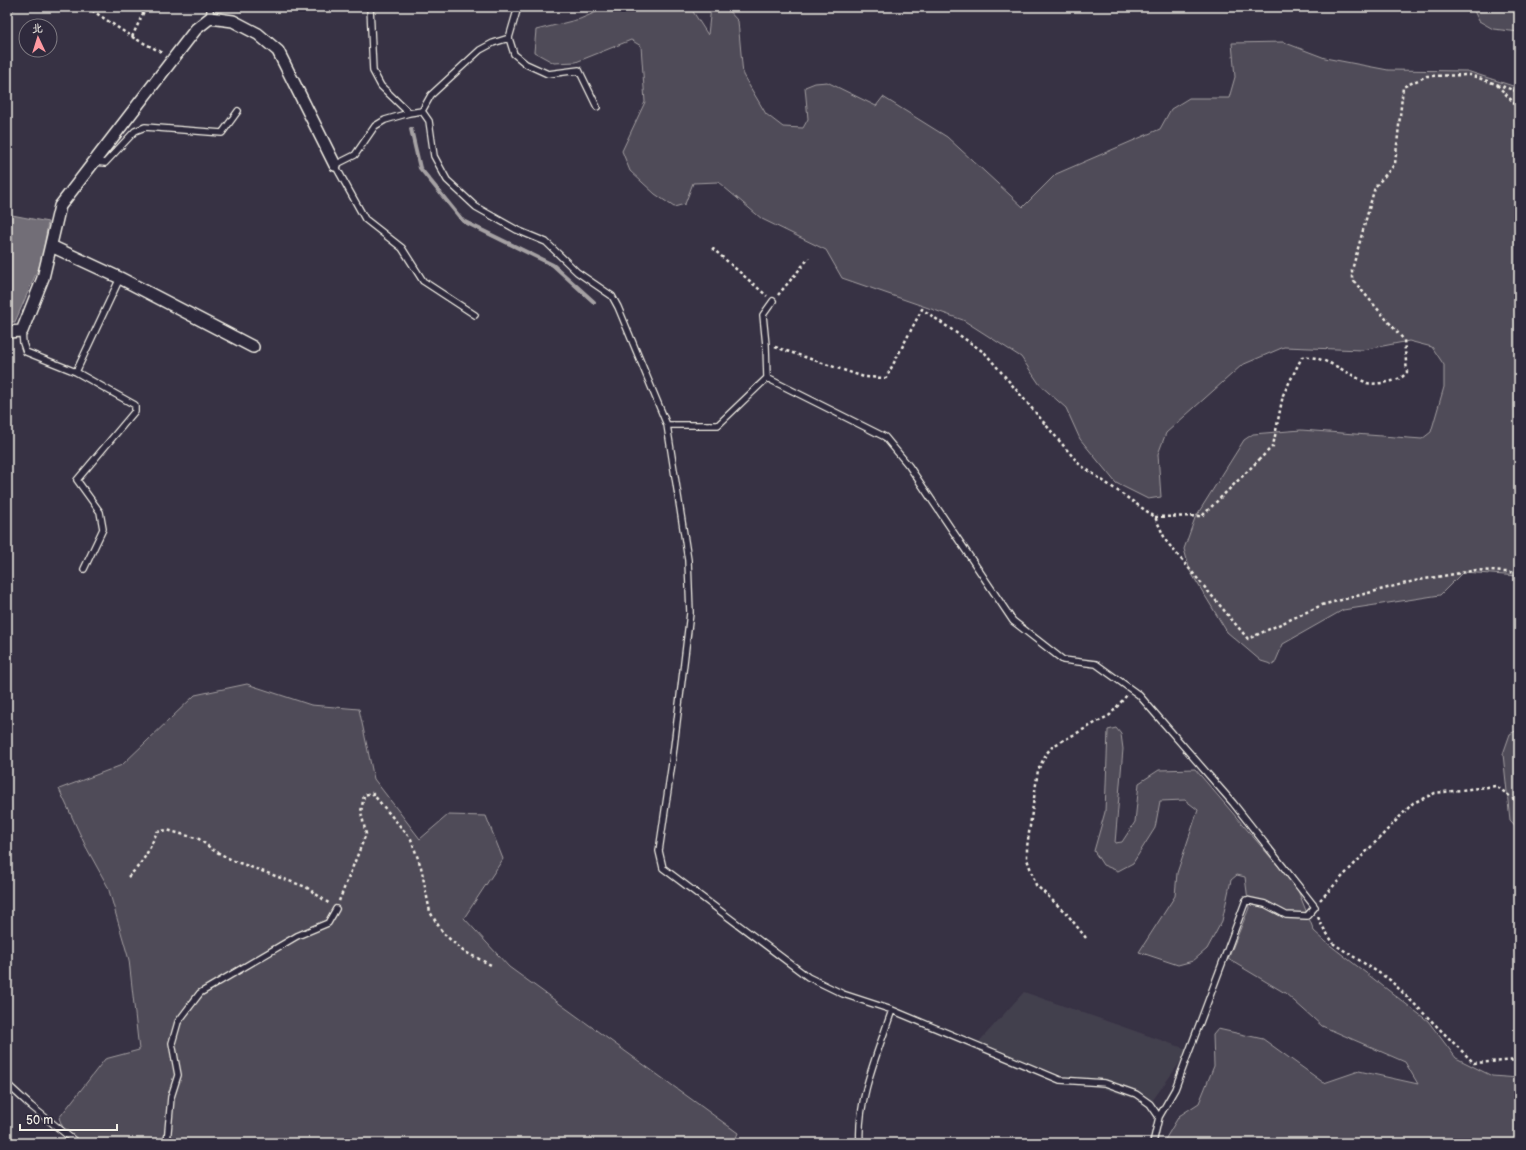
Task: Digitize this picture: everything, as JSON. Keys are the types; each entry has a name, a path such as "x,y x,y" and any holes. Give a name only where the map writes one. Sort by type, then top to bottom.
{"street":[{"path":"7,332 22,331 43,278 60,206 196,29 210,13 239,24 258,34 278,52 334,165"},
{"path":"51,246 120,278 252,347"}],"lane":[{"path":"370,7 373,71 380,86 408,113"},
{"path":"518,7 509,38 514,54 526,64 548,74 579,70 597,107"},
{"path":"422,111 431,95 480,50 493,43 509,38"},
{"path":"95,162 105,163 135,130 145,127 222,133 238,111"},
{"path":"422,111 408,113 386,120 375,126 355,154 334,165 365,219 402,248 423,281 475,315"},
{"path":"422,111 429,121 434,156 447,180 476,206 517,230 546,242 577,272 612,296 618,307 667,425 688,560 690,613 672,763 658,851 663,868 808,977 843,994 892,1010 1060,1080 1105,1083 1136,1094 1150,1104 1159,1117"},
{"path":"76,372 120,278"},
{"path":"768,378 763,315 773,301"},
{"path":"22,331 23,343 26,352 76,372 134,405 135,411 77,480 100,512 103,529 84,569"},
{"path":"667,425 718,425 768,378"},
{"path":"768,378 884,437 909,466 1013,621 1063,660 1096,664 1139,695 1233,803 1315,907 1307,916 1286,915 1265,904 1246,900 1175,1088 1159,1117 1153,1143"},
{"path":"167,1143 171,1097 178,1075 172,1044 178,1022 200,993 298,936 328,923 336,909"},
{"path":"860,1143 859,1133 864,1096 892,1010"},
{"path":"7,1084 76,1143"}],"path":[{"path":"86,7 132,37 174,58"},
{"path":"132,37 146,7"},
{"path":"1155,517 1202,516 1273,446 1283,395 1302,357 1309,356 1346,370 1369,384 1390,382 1401,378 1407,372 1404,340 1352,279 1352,270 1375,187 1395,164 1403,87 1427,76 1470,75 1519,92"},
{"path":"1495,84 1519,108"},
{"path":"712,248 773,301 809,258"},
{"path":"766,345 864,377 886,378 922,309 985,352 1079,464 1155,517 1166,541 1248,639 1322,605 1414,581 1477,570 1519,573"},
{"path":"1086,938 1068,914 1036,885 1027,859 1027,847 1038,770 1046,754 1053,746 1110,715 1132,690"},
{"path":"1519,803 1496,786 1435,793 1413,803 1325,894 1315,907 1322,926 1334,944 1390,980 1474,1063 1519,1060"},
{"path":"128,877 140,866 157,832 167,830 199,838 213,850 234,860 306,887 336,909 366,834 361,812 364,794 372,793 411,839 421,867 430,912 443,933 463,951 493,966"}],"shaded area":[{"path":"608,7 690,7 708,35 711,7 725,7 738,21 743,75 766,114 783,127 803,128 808,119 805,87 815,83 827,82 876,106 883,97 947,137 1023,207 1056,174 1160,129 1171,109 1189,98 1229,98 1235,77 1232,43 1283,42 1325,58 1388,70 1467,71 1519,88 1519,576 1463,572 1440,595 1343,610 1283,644 1274,665 1261,661 1227,632 1190,571 1184,549 1195,518 1244,440 1253,434 1301,430 1422,439 1431,432 1444,387 1444,365 1432,347 1409,341 1362,350 1284,347 1242,365 1166,433 1158,454 1161,497 1148,499 1116,483 1080,439 1066,408 1040,385 1021,357 963,320 842,278 826,250 762,219 718,182 693,183 685,204 674,207 655,194 630,171 622,151 645,102 641,46 631,40 576,62 554,63 534,52 536,30 580,19"},
{"path":"1472,7 1519,7 1519,32 1493,29 1479,21"},
{"path":"7,214 48,222 42,260 15,322 7,322"},
{"path":"247,684 311,705 359,709 374,779 420,839 448,815 486,816 503,859 464,918 509,967 738,1133 734,1143 69,1143 59,1118 105,1059 139,1050 129,960 108,887 86,847 59,789 122,765 195,695"},
{"path":"1116,728 1121,734 1123,749 1115,843 1122,842 1135,822 1139,783 1159,770 1195,769 1297,888 1314,931 1428,1021 1456,1058 1492,1076 1519,1078 1519,1143 1163,1143 1179,1116 1199,1103 1214,1066 1213,1035 1218,1029 1263,1039 1324,1083 1359,1071 1418,1084 1405,1062 1322,1026 1285,993 1228,959 1249,908 1245,877 1237,875 1231,880 1222,921 1207,949 1193,961 1178,965 1139,952 1175,896 1177,873 1198,810 1185,800 1160,801 1155,828 1133,863 1118,871 1103,865 1094,851 1105,812 1108,730"},
{"path":"1519,729 1519,830 1510,820 1503,754 1510,734"},
{"path":"1024,992 1189,1050 1150,1104 975,1046"}],"waterway":[{"path":"7,11 16,7"},
{"path":"411,129 420,168 463,221 553,265 594,302"}]}
